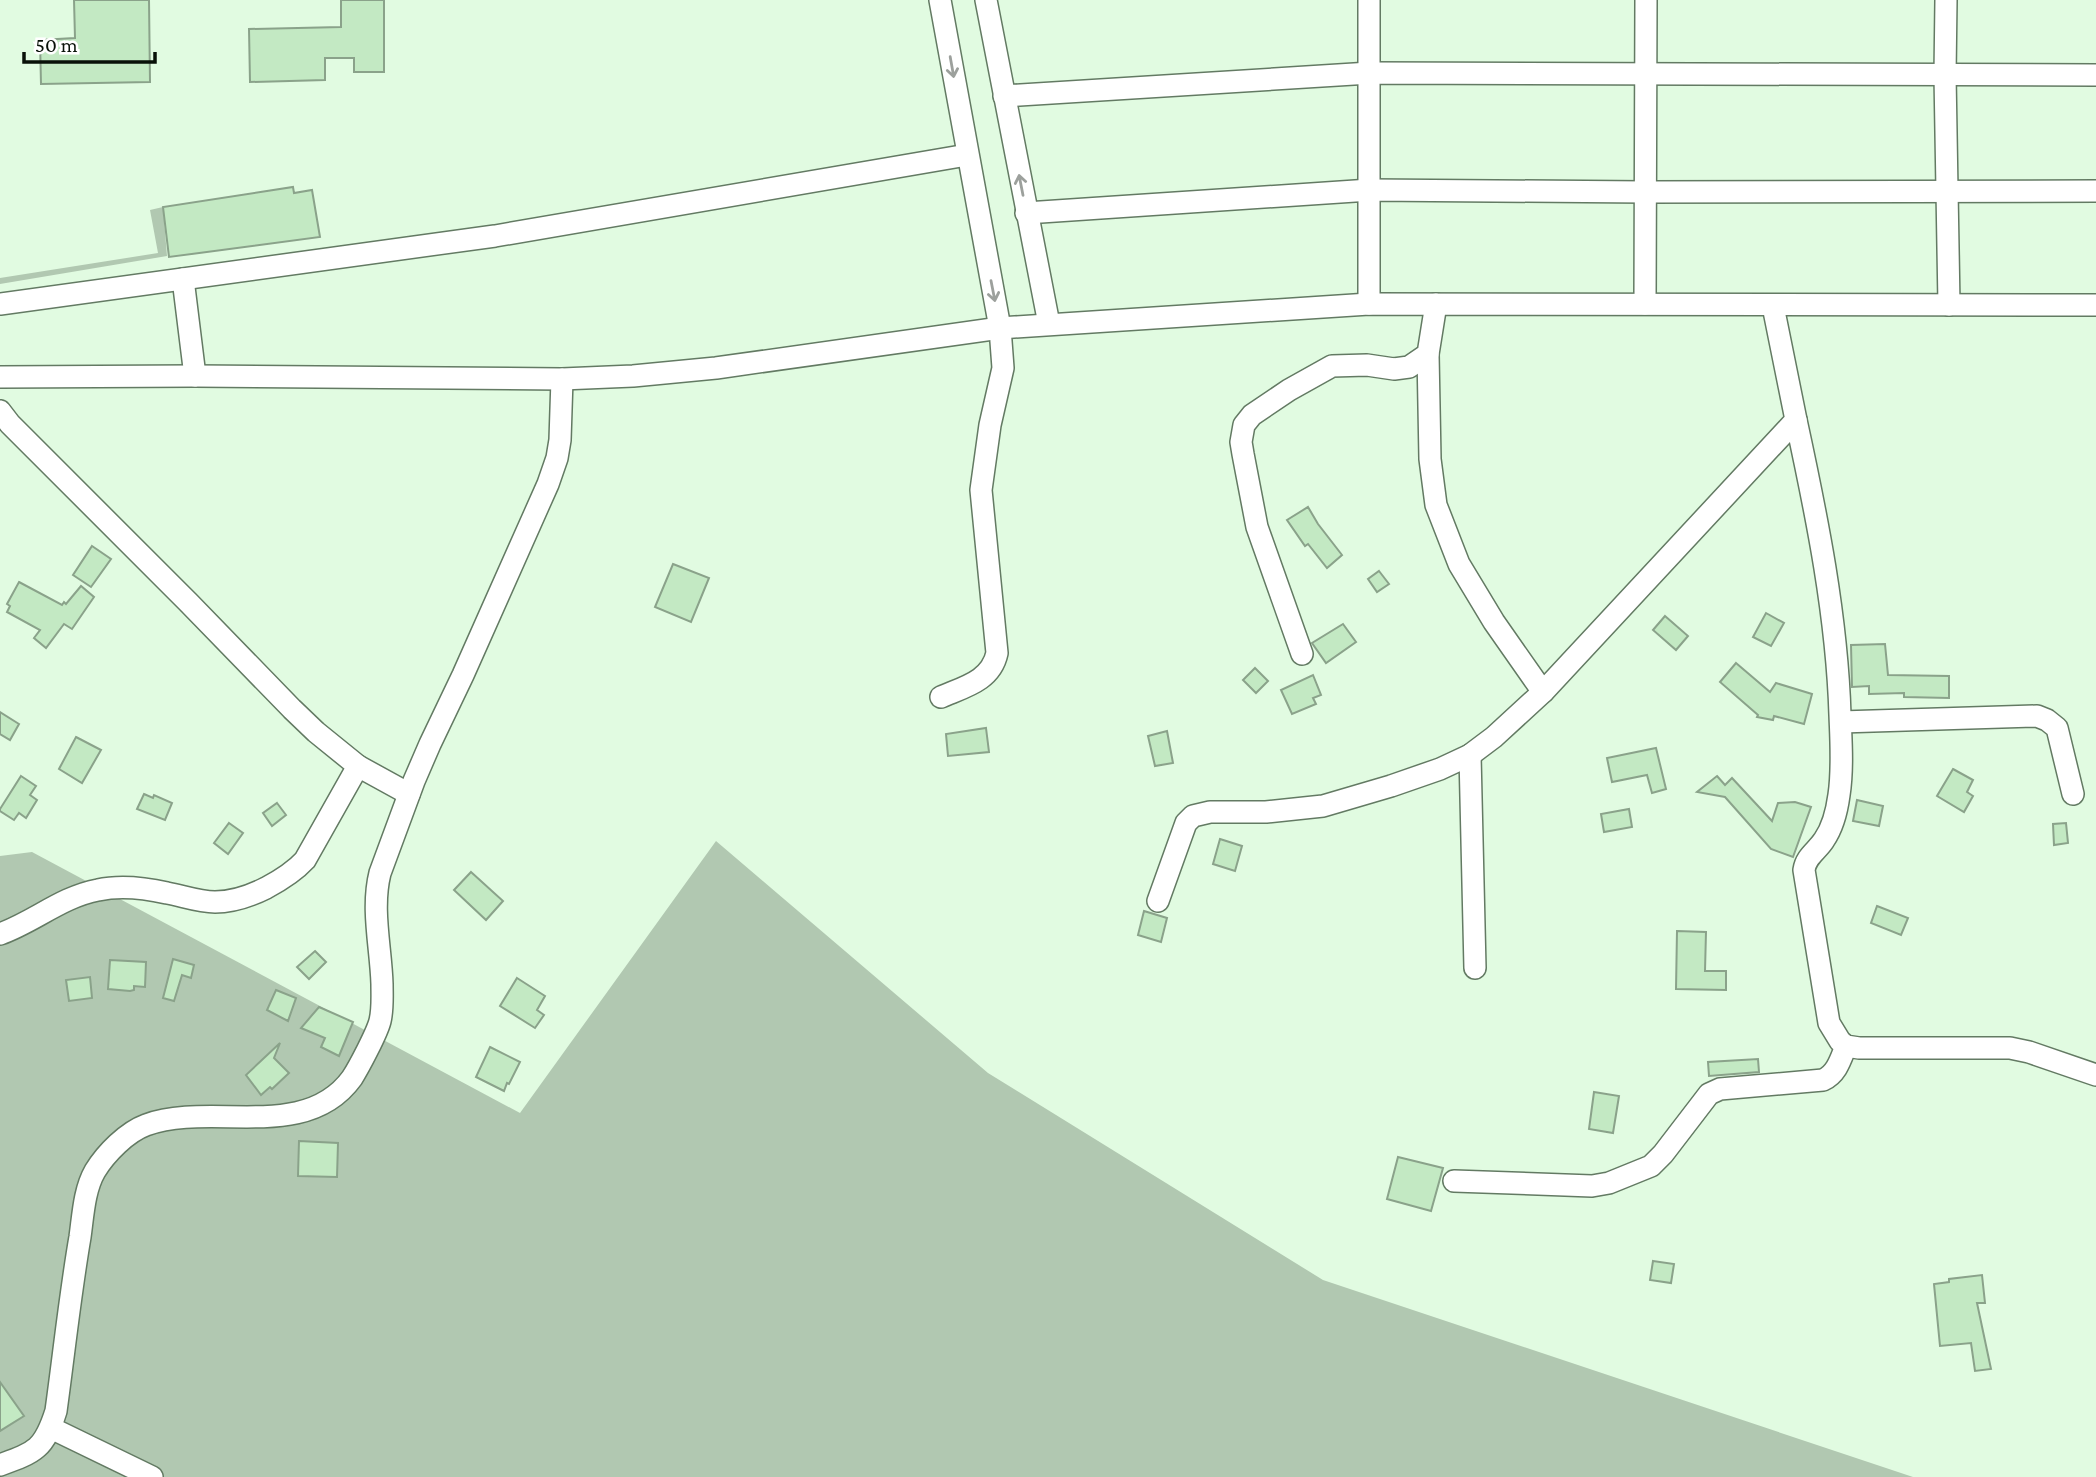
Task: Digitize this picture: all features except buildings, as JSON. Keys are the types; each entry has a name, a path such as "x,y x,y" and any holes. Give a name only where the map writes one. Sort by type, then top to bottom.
{"street":[{"path":"940,0 1000,328 1003,368 990,425 981,490 997,653 992,669 980,679 941,697"},
{"path":"986,0 1049,324"},
{"path":"1368,0 1369,304"},
{"path":"1645,304 1646,0"},
{"path":"1946,0 1949,305"},
{"path":"1004,96 1370,73 2096,75"},
{"path":"0,304 495,236 967,155"},
{"path":"1026,213 1370,190 2096,191"},
{"path":"183,279 195,376"},
{"path":"0,377 562,379 673,374 1000,328 1369,304 2096,305"},
{"path":"1436,304 1428,354 1430,459 1437,505 1460,564 1494,622 1543,692"},
{"path":"1773,306 1816,511 1839,677 1842,767 1839,794 1833,822 1822,844 1806,860 1804,870 1829,1023 1846,1046 1899,1049 2010,1048 2096,1075"},
{"path":"1302,654 1257,527 1241,442 1244,425 1252,415 1289,390 1332,366 1367,365 1394,369 1409,367 1428,354"},
{"path":"0,1465 29,1454 37,1448 51,1428 57,1411 86,1198 95,1171 108,1154 133,1132 152,1123 189,1118 265,1117 298,1113 331,1098 353,1077 380,1023 382,991 377,889 380,873 430,744 548,484 560,440 562,379"},
{"path":"1158,901 1186,822 1193,816 1323,806 1440,769 1469,755 1494,737 1543,692 1796,421"},
{"path":"4,425 198,611 316,732 358,766 409,794"},
{"path":"1841,722 2037,716 2057,728 2073,794"},
{"path":"1469,755 1475,968"},
{"path":"0,934 77,895 113,887 164,892 213,902 254,894 296,870 305,860 358,766"},
{"path":"1454,1181 1592,1186 1609,1182 1651,1166 1709,1094 1720,1088 1823,1080 1836,1070 1846,1046"},
{"path":"51,1428 152,1477"}],"green space":[{"path":"163,207 167,256 0,284 0,278 158,253 150,210"},
{"path":"716,841 988,1073 1323,1280 1913,1477 0,1477 0,856 32,852 520,1113"}]}
